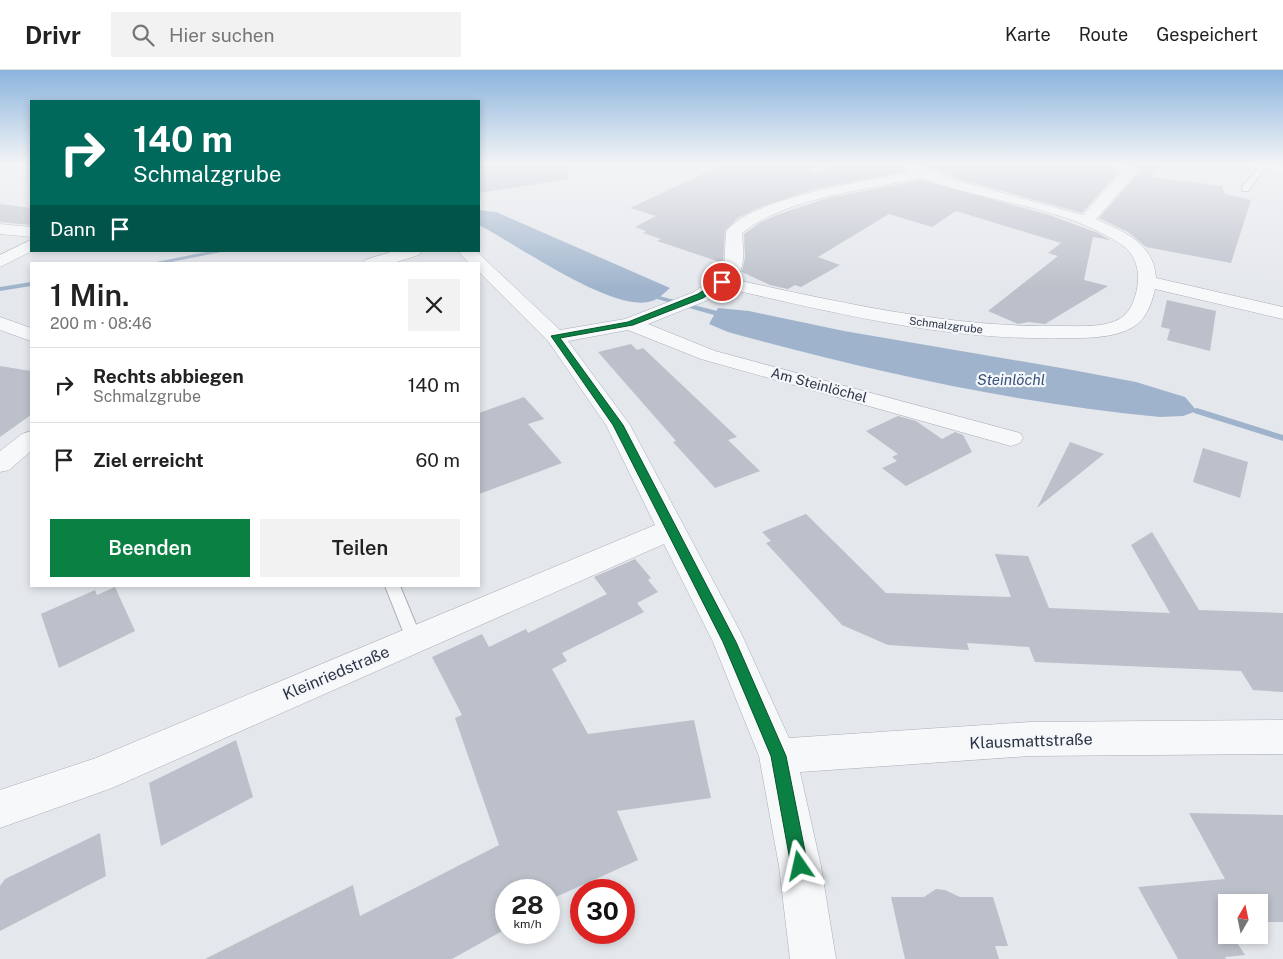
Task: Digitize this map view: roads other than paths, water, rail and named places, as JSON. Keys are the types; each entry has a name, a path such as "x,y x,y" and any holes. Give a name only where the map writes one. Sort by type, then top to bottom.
{"street":[{"path":"555,336 630,324 700,296 729,277 735,261 734,232 749,220 792,204"},
{"name":"Schmalzgrube","path":"722,282 900,320 948,327 1054,334 1098,331 1127,322 1140,309 1148,282 1143,257 1132,244 1088,220 1029,204"},
{"path":"1088,220 1101,204"},
{"path":"0,229 30,232"},
{"path":"0,262 30,245"},
{"path":"377,262 410,252"},
{"path":"467,252 478,262"},
{"path":"480,264 520,300 555,336 618,425 670,530 700,583 729,642 778,756 800,866 813,959"},
{"path":"1148,282 1283,313"},
{"path":"0,323 30,335"},
{"name":"Am Steinlöchel","path":"630,324 708,355 1010,438"},
{"path":"0,464 30,440"},
{"name":"Kleinriedstraße","path":"0,809 99,775 670,530"},
{"name":"Klausmattstraße","path":"778,756 1030,739 1283,737"}],"lane":[{"path":"392,587 414,639"}],"water":[{"path":"480,210 496,212 670,288 657,299 648,302 631,302 610,296 563,274 480,226"},
{"name":"Steinlöchl","path":"718,308 749,311 844,331 1136,382 1185,397 1197,411 1183,416 1160,417 1051,403 942,384 834,360 728,332 709,324"}],"waterway":[{"path":"160,262 217,252"},
{"path":"0,289 30,284"},
{"path":"659,298 714,313"},
{"path":"1197,411 1283,438"}]}
